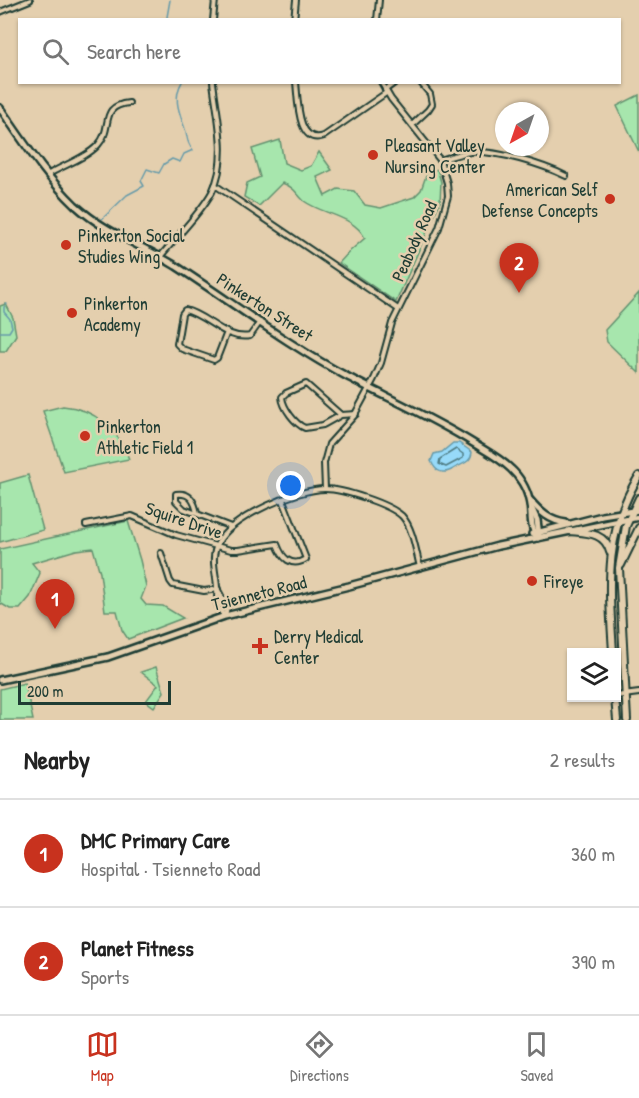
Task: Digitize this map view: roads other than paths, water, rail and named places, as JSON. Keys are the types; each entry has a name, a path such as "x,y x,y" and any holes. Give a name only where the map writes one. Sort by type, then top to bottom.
{"main road":[{"path":"613,648 609,588 611,553 619,520 639,476"},
{"path":"627,720 619,568 623,538 629,519 636,511 639,498"},
{"path":"570,527 598,535 607,542 611,553"},
{"path":"619,568 639,528"},
{"path":"616,702 617,720"}],"street":[{"path":"0,12 30,0"},
{"path":"213,18 215,0"},
{"path":"294,18 296,0"},
{"path":"377,18 379,0"},
{"path":"160,257 205,202 215,186 221,151 213,84"},
{"path":"296,84 303,127 310,137 317,139 386,92 394,84"},
{"name":"Peabody Road","path":"324,489 324,463 327,448 331,440 356,414 369,388 381,363 398,309 439,228 445,210 448,188 440,160 382,84"},
{"path":"412,125 432,104 430,94 422,84"},
{"path":"49,174 96,148 103,139 109,113 114,107 129,103"},
{"name":"Pinkerton Street","path":"0,108 68,198 101,226 160,257 331,368 456,432 499,460 519,478 537,520 538,538"},
{"path":"440,160 464,153 481,152 535,164 566,176"},
{"path":"215,186 398,309"},
{"path":"227,332 217,358 214,360 182,349 177,344 182,314 185,310 227,332 248,337 260,322"},
{"path":"341,415 308,385 300,385 282,397 282,402 296,421 305,428 312,429 341,415 356,414"},
{"path":"225,616 227,607 218,589 214,566 216,546 231,526 248,515 282,500 324,489 362,497 401,515 411,534 420,567"},
{"path":"197,514 192,498 176,494 175,500 178,506 197,514 231,526"},
{"name":"Squire Drive","path":"86,525 132,516 176,535 216,546 238,550 277,544 282,556 295,563 306,559 282,500"},
{"path":"530,503 556,522 570,527"},
{"name":"Tsienneto Road","path":"0,680 108,657 225,616 526,539 538,538 622,512 636,511"},
{"name":"Tsienneto Road","path":"526,539 536,532 639,517"},
{"path":"161,553 173,585 204,591 218,589"},
{"path":"218,589 216,597 218,609 225,616"},
{"path":"621,696 639,693"}],"water":[{"path":"453,443 459,443 472,452 470,458 451,470 441,472 431,461 434,454 442,452"}],"waterway":[{"path":"168,18 170,0"},
{"path":"102,219 127,195 144,186 141,181 147,169 159,173 164,164 172,159 180,162 184,154 193,150 188,142 178,106 177,100 181,84"},
{"path":"0,332 9,332 12,327 10,319 4,312 7,304"}],"place":[{"name":"Pleasant Valley Nursing Center","path":"373,155"},
{"name":"American Self Defense Concepts","path":"610,199"},
{"name":"Pinkerton Social Studies Wing","path":"66,245"},
{"name":"Planet Fitness","path":"519,293"},
{"name":"Pinkerton Academy","path":"72,313"},
{"name":"Pinkerton Athletic Field 1","path":"85,436"},
{"name":"Fireye","path":"532,581"},
{"name":"DMC Primary Care","path":"55,629"},
{"name":"Derry Medical Center","path":"260,646"}]}
